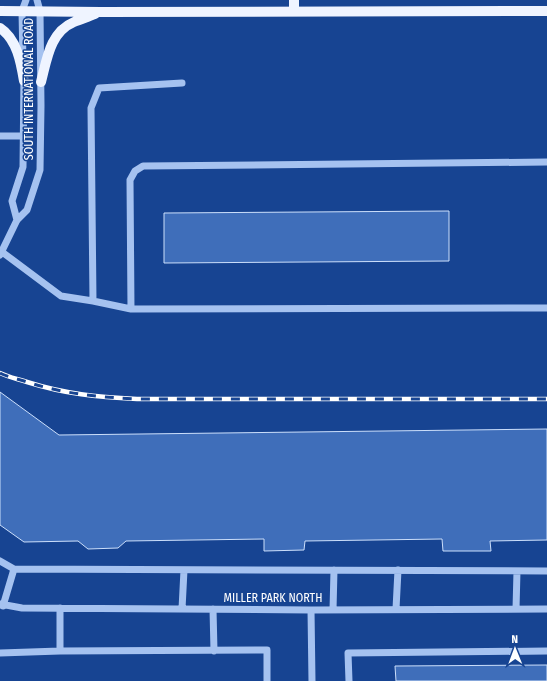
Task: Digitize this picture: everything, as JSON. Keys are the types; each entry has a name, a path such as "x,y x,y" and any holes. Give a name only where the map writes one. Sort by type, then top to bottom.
{"main road":[{"path":"294,0 294,11"},
{"path":"0,11 547,11"},
{"path":"41,82 50,46 56,36 73,22 101,12"},
{"path":"0,28 6,32 12,41 21,64 24,81"}],"street":[{"name":"SOUTH INTERNATIONAL ROAD","path":"17,220 12,201 23,167 24,81 22,11 26,0"},
{"name":"SOUTH INTERNATIONAL ROAD","path":"1,253 17,220 27,210 40,170 40,11 37,0"},
{"path":"93,301 91,108 96,95 99,88 182,83"},
{"path":"0,136 24,136"},
{"path":"131,309 130,180 135,171 143,166 547,162"},
{"path":"1,253 61,296 131,309 547,308"},
{"path":"0,560 14,569 547,571"},
{"path":"2,605 14,569"},
{"path":"182,609 184,570"},
{"path":"332,610 334,570"},
{"path":"396,610 398,570"},
{"path":"516,609 517,571"},
{"name":"MILLER PARK NORTH","path":"2,605 22,608 311,610 547,609"},
{"path":"60,608 60,651"},
{"path":"213,609 214,651"},
{"path":"311,610 312,681"},
{"path":"0,653 60,651 267,650 267,681"},
{"path":"349,681 348,653 547,651"}],"building":[{"path":"449,211 449,261 164,263 164,213"},
{"path":"0,392 59,435 547,429 547,540 490,541 491,551 443,551 442,539 305,541 304,550 264,551 264,539 126,541 118,548 88,549 78,541 24,542 0,525"},
{"path":"547,665 547,681 396,681 395,666"}],"railway":[{"path":"0,373 41,386 68,392 95,396 137,399 547,399"}]}
